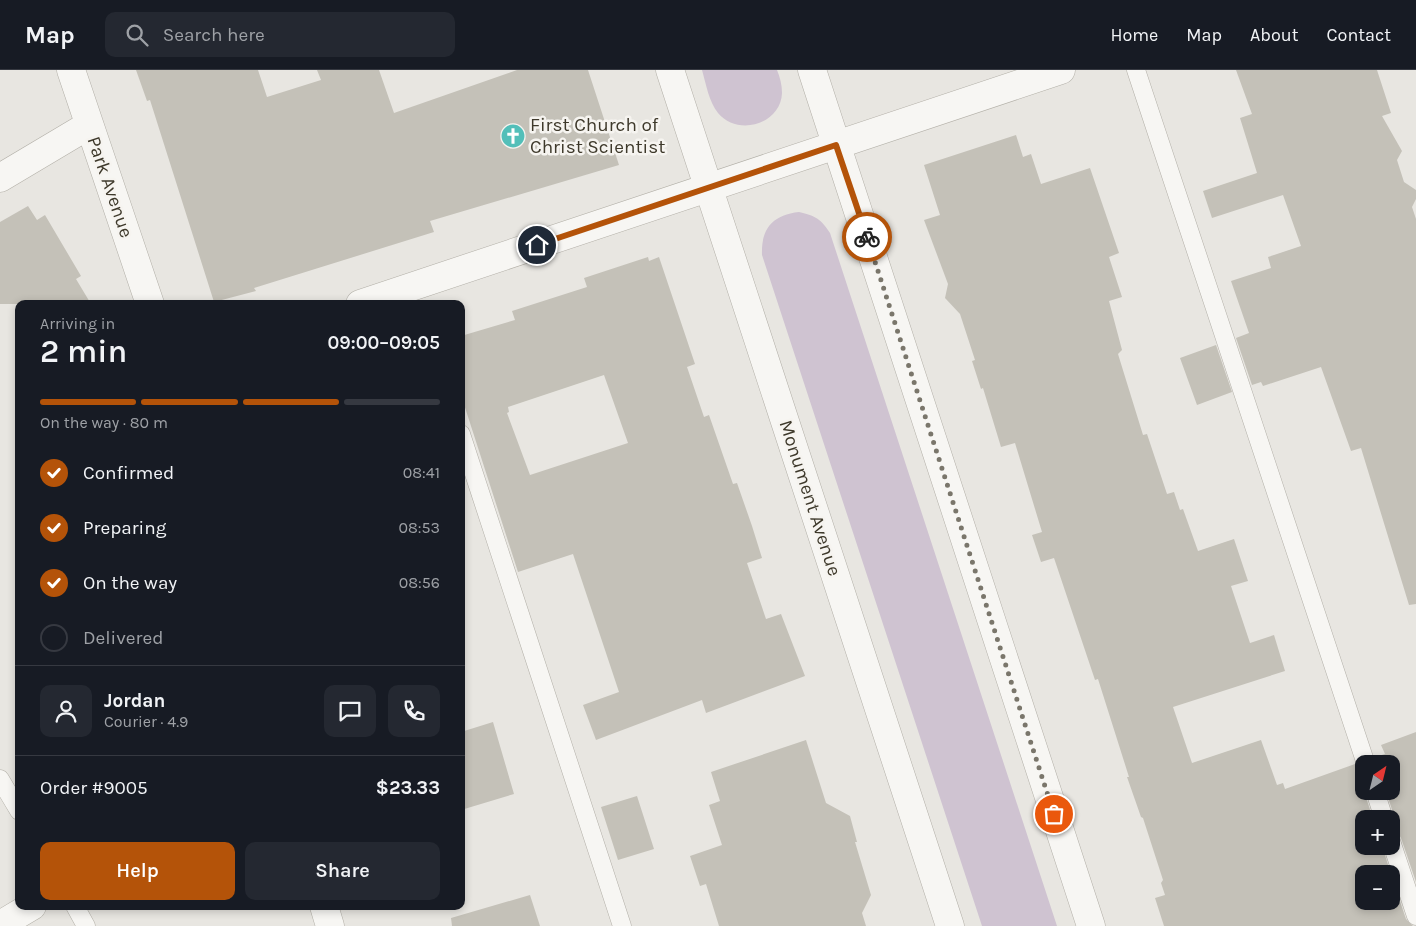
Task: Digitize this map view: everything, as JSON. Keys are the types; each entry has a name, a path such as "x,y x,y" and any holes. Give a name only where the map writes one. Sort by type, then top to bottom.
{"street":[{"name":"Park Avenue","path":"70,70 149,300"},
{"name":"Monument Avenue","path":"670,70 950,926"},
{"path":"812,70 1091,926"},
{"path":"385,300 416,295 708,188 1061,70"},
{"path":"0,178 89,125"},
{"path":"0,925 25,910"},
{"path":"325,910 330,926"}],"lane":[{"path":"1136,70 1363,755"},
{"path":"465,446 622,926"},
{"path":"0,779 15,804"},
{"path":"1396,855 1416,916"},
{"path":"77,910 86,926"}],"shaded area":[{"path":"702,70 777,70 782,90 780,104 774,113 757,124 736,124 726,120 712,104"},
{"path":"799,212 818,219 830,233 1057,926 982,926 762,255 764,237 770,224 782,216"}],"building":[{"path":"136,70 258,70 267,97 321,80 317,70 379,70 394,113 517,70 588,70 619,165 430,221 434,232 254,288 256,291 222,300 213,300 150,100 147,101"},
{"path":"1236,70 1377,70 1391,113 1382,116 1402,151 1397,160 1404,182 1416,190 1416,199 1412,207 1416,219 1416,604 1409,605 1361,448 1351,451 1321,367 1263,386 1261,382 1252,385 1236,338 1249,333 1231,281 1271,268 1268,257 1301,246 1283,195 1212,218 1203,191 1257,173 1240,118 1252,114"},
{"path":"1016,135 1023,157 1031,154 1041,184 1090,168 1119,253 1109,257 1122,297 1109,301 1122,350 1118,354 1143,435 1147,434 1167,494 1174,492 1180,510 1183,509 1198,551 1234,539 1248,581 1231,586 1250,643 1274,635 1285,671 1173,707 1192,763 1261,740 1277,785 1283,783 1285,789 1355,764 1355,800 1367,800 1370,810 1355,810 1355,855 1385,855 1388,865 1355,865 1355,910 1400,910 1400,901 1406,919 1413,926 1164,926 1155,898 1165,895 1161,883 1163,880 1143,818 1127,777 1129,777 1098,679 1095,680 1054,558 1041,562 1032,535 1042,532 1015,443 1001,447 983,388 981,389 972,361 975,360 960,314 945,298 948,284 924,220 940,215 924,165"},
{"path":"28,206 37,220 45,215 81,276 76,279 89,300 15,300 15,304 0,304 0,222"},
{"path":"648,257 649,261 659,257 695,364 687,367 704,417 709,415 733,484 737,483 762,558 747,563 766,619 781,614 805,676 706,713 702,700 596,740 583,705 619,692 573,554 518,572 465,407 465,335 515,320 512,311 587,287 584,278","holes":["604,375 628,443 530,475 507,413 509,412 508,407"]},
{"path":"1216,345 1232,392 1197,405 1180,358"},
{"path":"493,722 514,794 465,809 465,731"},
{"path":"1416,732 1416,882 1400,836 1400,810 1392,810 1389,800 1400,800 1400,755 1382,755 1385,754 1381,745"},
{"path":"806,740 826,803 850,816 857,842 855,842 871,895 862,913 866,926 719,926 706,884 700,886 690,856 722,845 709,805 720,801 711,772"},
{"path":"637,796 654,849 618,860 601,807"},
{"path":"530,895 540,926 452,926 451,918"}],"way so far":[{"path":"867,237 1054,814"}],"place":[{"name":"First Church of Christ Scientist","path":"513,136"}],"route":[{"path":"537,245 836,145 867,237"}]}
